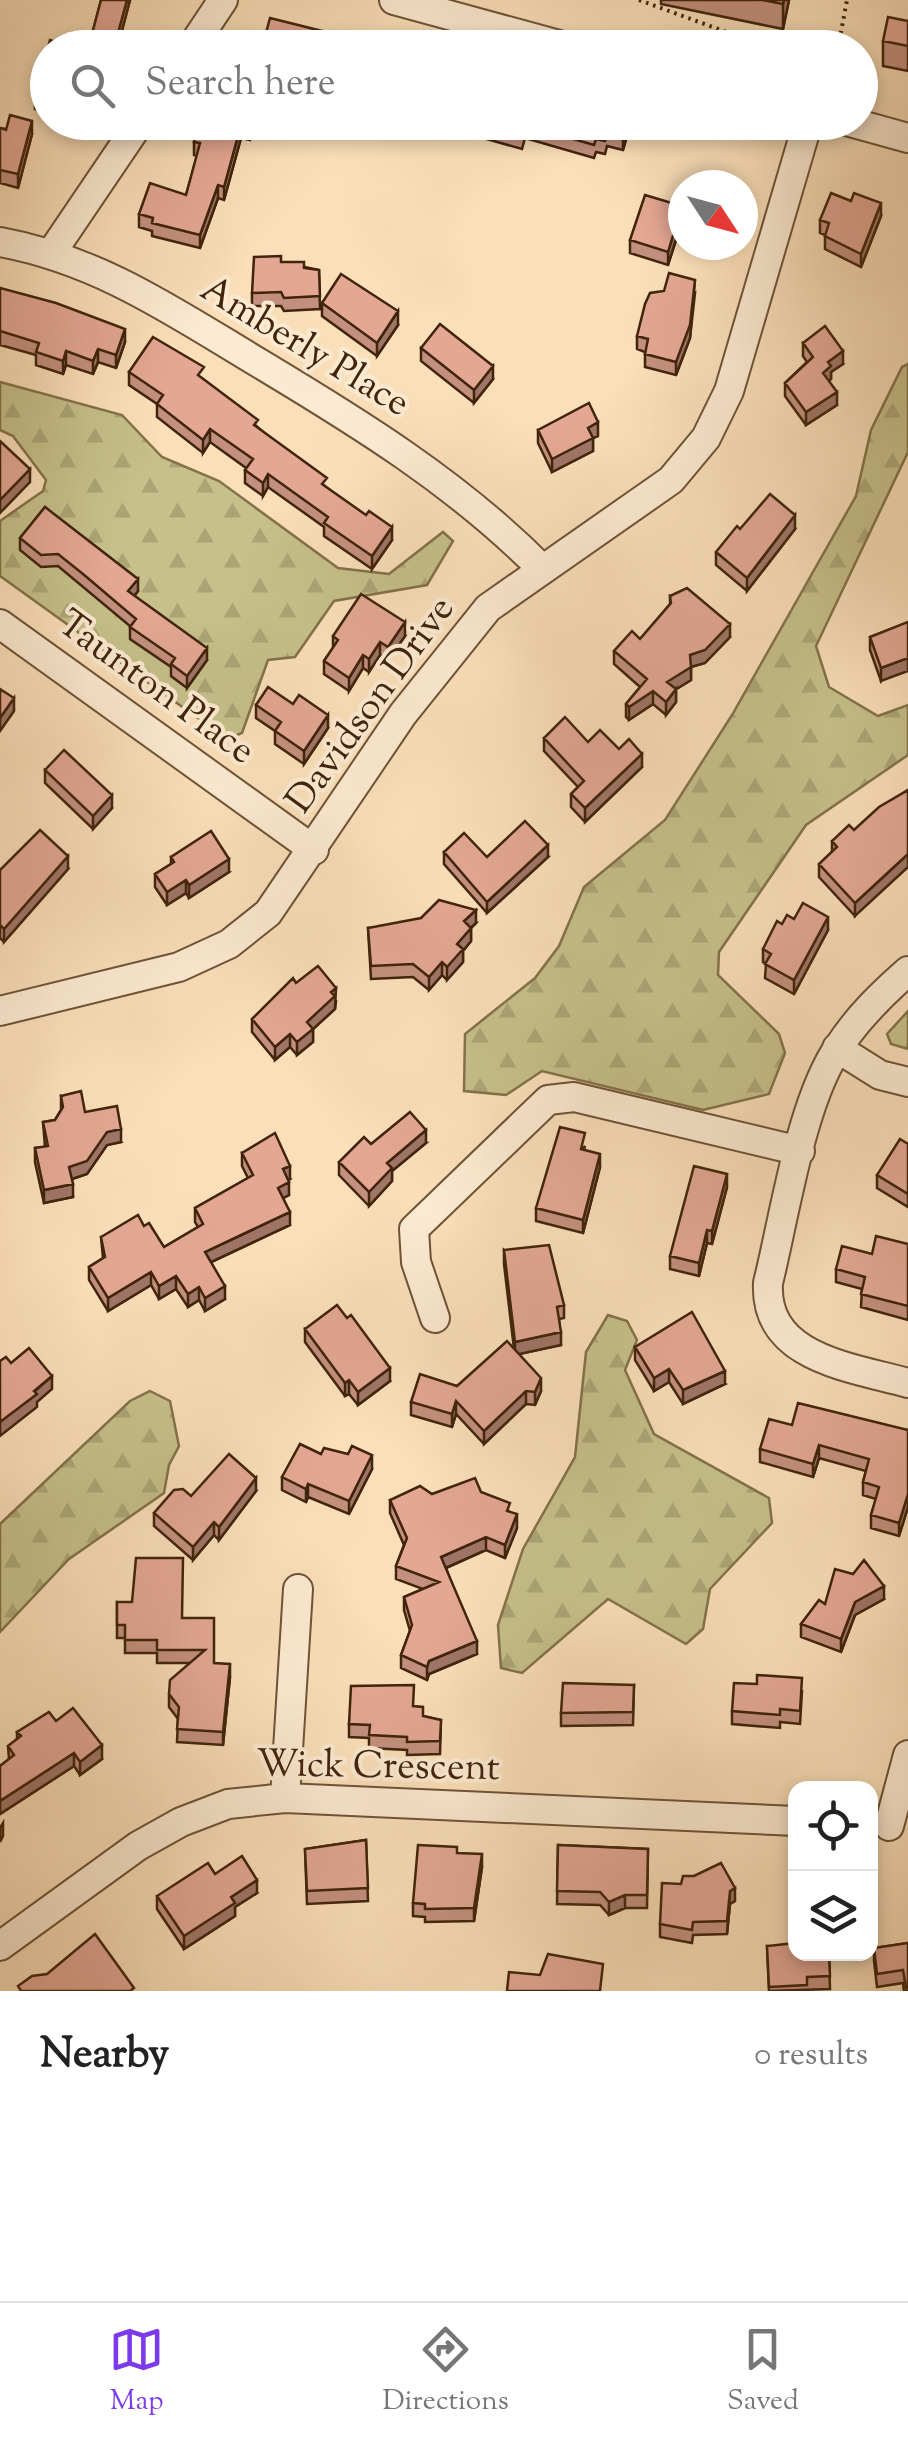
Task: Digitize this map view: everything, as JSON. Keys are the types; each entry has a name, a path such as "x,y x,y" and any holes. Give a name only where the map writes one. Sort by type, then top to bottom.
{"street":[{"path":"203,30 223,0"},
{"path":"394,0 504,30"},
{"path":"878,130 908,138"},
{"path":"52,252 128,140"},
{"name":"Davidson Drive","path":"0,1011 178,968 229,944 268,912 314,850 403,714 488,608 671,480 706,438 728,391 803,140"},
{"name":"Amberly Place","path":"0,242 52,252 132,286 391,443 512,539 541,568"},
{"name":"Taunton Place","path":"0,624 314,850"},
{"path":"908,970 873,1002 837,1048 810,1114 768,1283 767,1309 776,1328 803,1350 908,1384"},
{"path":"837,1048 880,1075 908,1082"},
{"path":"435,1318 416,1262 414,1229 548,1100 574,1097 800,1152"},
{"path":"285,1798 298,1589"},
{"path":"889,1826 908,1755"},
{"name":"Wick Crescent","path":"0,1946 138,1846 181,1822 228,1804 285,1798 788,1822"}],"path":[{"path":"639,0 721,30"},
{"path":"841,30 847,0"}],"green space":[{"path":"908,364 908,452 816,646 829,687 878,716 908,705 908,755 806,825 719,952 718,975 779,1034 785,1053 769,1094 703,1110 542,1071 506,1095 464,1091 465,1034 535,978 559,946 584,887 665,820 732,715 856,496 871,430 902,367"},
{"path":"0,382 122,415 162,457 219,481 338,568 389,574 443,532 453,541 427,585 334,601 295,657 268,660 242,733 227,739 0,576 0,521 43,491 46,480 13,436 0,430"},
{"path":"908,1011 908,1049 891,1044 887,1034"},
{"path":"608,1315 627,1321 637,1340 625,1370 654,1434 769,1498 772,1523 710,1589 703,1629 686,1644 608,1599 522,1673 501,1668 498,1625 523,1549 575,1457 586,1352"},
{"path":"150,1391 170,1401 179,1446 169,1465 164,1493 69,1559 0,1632 0,1524 130,1401"}],"building":[{"path":"101,0 127,0 119,30 93,30"},
{"path":"888,17 908,21 908,46 883,41"},
{"path":"270,18 318,30 267,30"},
{"path":"10,115 30,120 18,174 0,170 0,128 6,130"},
{"path":"237,140 224,187 218,185 200,235 152,223 153,218 139,214 150,183 186,195 200,143 194,142"},
{"path":"831,193 851,201 854,193 881,203 861,254 825,236 829,223 820,220"},
{"path":"645,195 668,202 668,252 630,240"},
{"path":"281,256 281,262 304,262 304,268 319,270 320,296 284,298 281,292 252,293 254,257"},
{"path":"669,273 695,280 690,325 676,362 645,354 648,339 637,336 650,293 664,291"},
{"path":"341,274 398,311 377,343 322,303"},
{"path":"0,288 56,303 125,329 116,355 98,349 93,361 66,351 63,361 36,352 39,343 0,331"},
{"path":"440,324 493,366 474,390 421,348"},
{"path":"825,326 843,351 828,362 831,366 823,373 837,392 806,412 785,383 813,357 803,343"},
{"path":"153,337 204,367 198,375 258,420 254,425 327,478 322,484 366,515 369,511 392,527 372,556 324,523 328,517 268,474 263,483 245,470 253,459 210,429 203,440 157,404 163,395 129,372"},
{"path":"589,403 598,422 588,428 593,438 552,459 538,430"},
{"path":"0,441 30,469 0,500"},
{"path":"770,494 795,515 747,578 716,552"},
{"path":"45,507 138,579 128,591 207,648 187,676 171,664 175,658 130,627 136,619 83,574 58,554 41,555 20,538"},
{"path":"687,588 730,624 705,650 690,655 691,667 667,682 676,689 666,702 653,691 629,707 626,704 647,679 614,651 632,631 640,639 671,603 670,596"},
{"path":"361,594 405,622 388,647 380,642 369,659 363,655 349,678 324,661 338,640 333,636"},
{"path":"908,622 908,658 881,668 870,637"},
{"path":"268,687 293,704 299,695 328,715 304,751 275,731 281,722 256,705"},
{"path":"0,689 14,698 0,718"},
{"path":"565,717 588,742 600,730 619,749 629,739 642,754 585,808 571,794 584,781 544,738"},
{"path":"64,750 112,795 93,816 45,770"},
{"path":"908,790 908,854 855,903 819,864 837,847 832,841 849,825 854,830 879,807"},
{"path":"525,821 548,845 487,902 444,852 464,833 487,857"},
{"path":"40,830 68,856 4,929 0,925 0,870"},
{"path":"211,831 229,859 189,885 186,880 167,892 155,874 174,862 171,857"},
{"path":"439,900 476,910 464,921 471,928 457,944 463,949 447,967 442,962 429,977 413,964 371,966 368,928 421,918"},
{"path":"803,903 828,917 794,980 765,964 771,954 763,949 777,921 782,924 787,915 794,919"},
{"path":"318,966 336,988 331,992 335,996 307,1022 313,1029 297,1042 290,1034 275,1047 252,1019 293,978 296,983"},
{"path":"81,1091 85,1112 117,1106 121,1129 107,1132 87,1161 69,1167 73,1184 44,1190 35,1148 48,1146 43,1122 55,1120 63,1107 61,1096"},
{"path":"410,1112 426,1130 387,1163 392,1168 369,1192 339,1162 364,1137 371,1144"},
{"path":"560,1127 585,1133 581,1149 600,1154 583,1220 536,1208"},
{"path":"275,1133 290,1166 283,1169 289,1182 278,1188 290,1212 205,1252 225,1286 205,1298 199,1287 188,1294 176,1276 159,1286 151,1272 108,1298 89,1267 105,1257 101,1237 138,1215 144,1226 149,1223 164,1247 203,1224 195,1208 253,1175 242,1153"},
{"path":"900,1139 908,1144 908,1194 877,1175"},
{"path":"694,1166 727,1174 699,1263 670,1256"},
{"path":"876,1236 908,1244 908,1306 861,1294 865,1277 836,1269 842,1246 872,1254"},
{"path":"549,1245 564,1305 557,1307 561,1332 515,1342 504,1250"},
{"path":"337,1305 347,1318 351,1315 390,1368 358,1392 349,1380 345,1383 305,1329"},
{"path":"692,1312 725,1371 683,1390 669,1369 654,1378 635,1347"},
{"path":"507,1341 541,1378 535,1392 526,1391 484,1431 456,1401 452,1414 411,1402 420,1374 457,1386"},
{"path":"29,1348 52,1376 34,1391 37,1394 0,1422 0,1361 6,1357 11,1363"},
{"path":"798,1403 908,1430 908,1494 899,1523 871,1515 879,1487 863,1482 869,1459 819,1445 813,1464 760,1449 769,1419 792,1425"},
{"path":"300,1444 321,1454 324,1448 348,1454 352,1446 372,1455 349,1501 308,1484 306,1489 282,1477"},
{"path":"229,1454 256,1478 219,1527 214,1522 193,1547 154,1513 174,1490 183,1489 191,1496"},
{"path":"475,1478 481,1492 510,1503 507,1511 517,1514 505,1545 486,1537 441,1557 477,1641 429,1661 427,1667 401,1655 412,1625 404,1597 439,1582 396,1566 407,1538 390,1500 420,1486 432,1494"},
{"path":"136,1558 183,1558 182,1618 214,1618 214,1663 230,1664 223,1732 177,1729 179,1707 169,1694 170,1680 205,1650 157,1650 157,1640 125,1640 125,1625 117,1625 117,1602 132,1602"},
{"path":"864,1560 884,1586 855,1602 841,1639 801,1624 819,1600 825,1604 835,1569 853,1574"},
{"path":"757,1675 802,1678 800,1711 780,1709 780,1715 732,1711 734,1683 757,1684"},
{"path":"563,1683 634,1685 633,1712 561,1713"},
{"path":"414,1685 413,1706 423,1707 423,1716 441,1720 440,1741 407,1742 407,1737 369,1735 370,1725 349,1724 351,1686"},
{"path":"73,1708 102,1745 80,1762 74,1753 0,1801 0,1766 14,1755 8,1746 21,1736 17,1732 49,1712 56,1721"},
{"path":"366,1840 368,1888 307,1891 305,1849"},
{"path":"418,1845 457,1847 457,1853 482,1854 474,1908 425,1909 425,1904 413,1903"},
{"path":"558,1845 648,1849 647,1895 625,1895 609,1902 600,1892 557,1891"},
{"path":"242,1856 257,1880 231,1897 235,1903 184,1936 157,1896 208,1863 215,1874"},
{"path":"721,1863 735,1888 730,1891 727,1921 693,1922 692,1930 660,1924 662,1883 681,1884 683,1876 694,1876"},
{"path":"95,1934 134,1988 21,1991 18,1986 32,1976 47,1974"},
{"path":"908,1943 908,1988 903,1970 877,1974 878,1947"},
{"path":"788,1944 788,1961 829,1961 830,1976 807,1977 807,1985 769,1987 767,1946"},
{"path":"548,1954 603,1964 600,1991 507,1991 509,1972 540,1975"}]}
